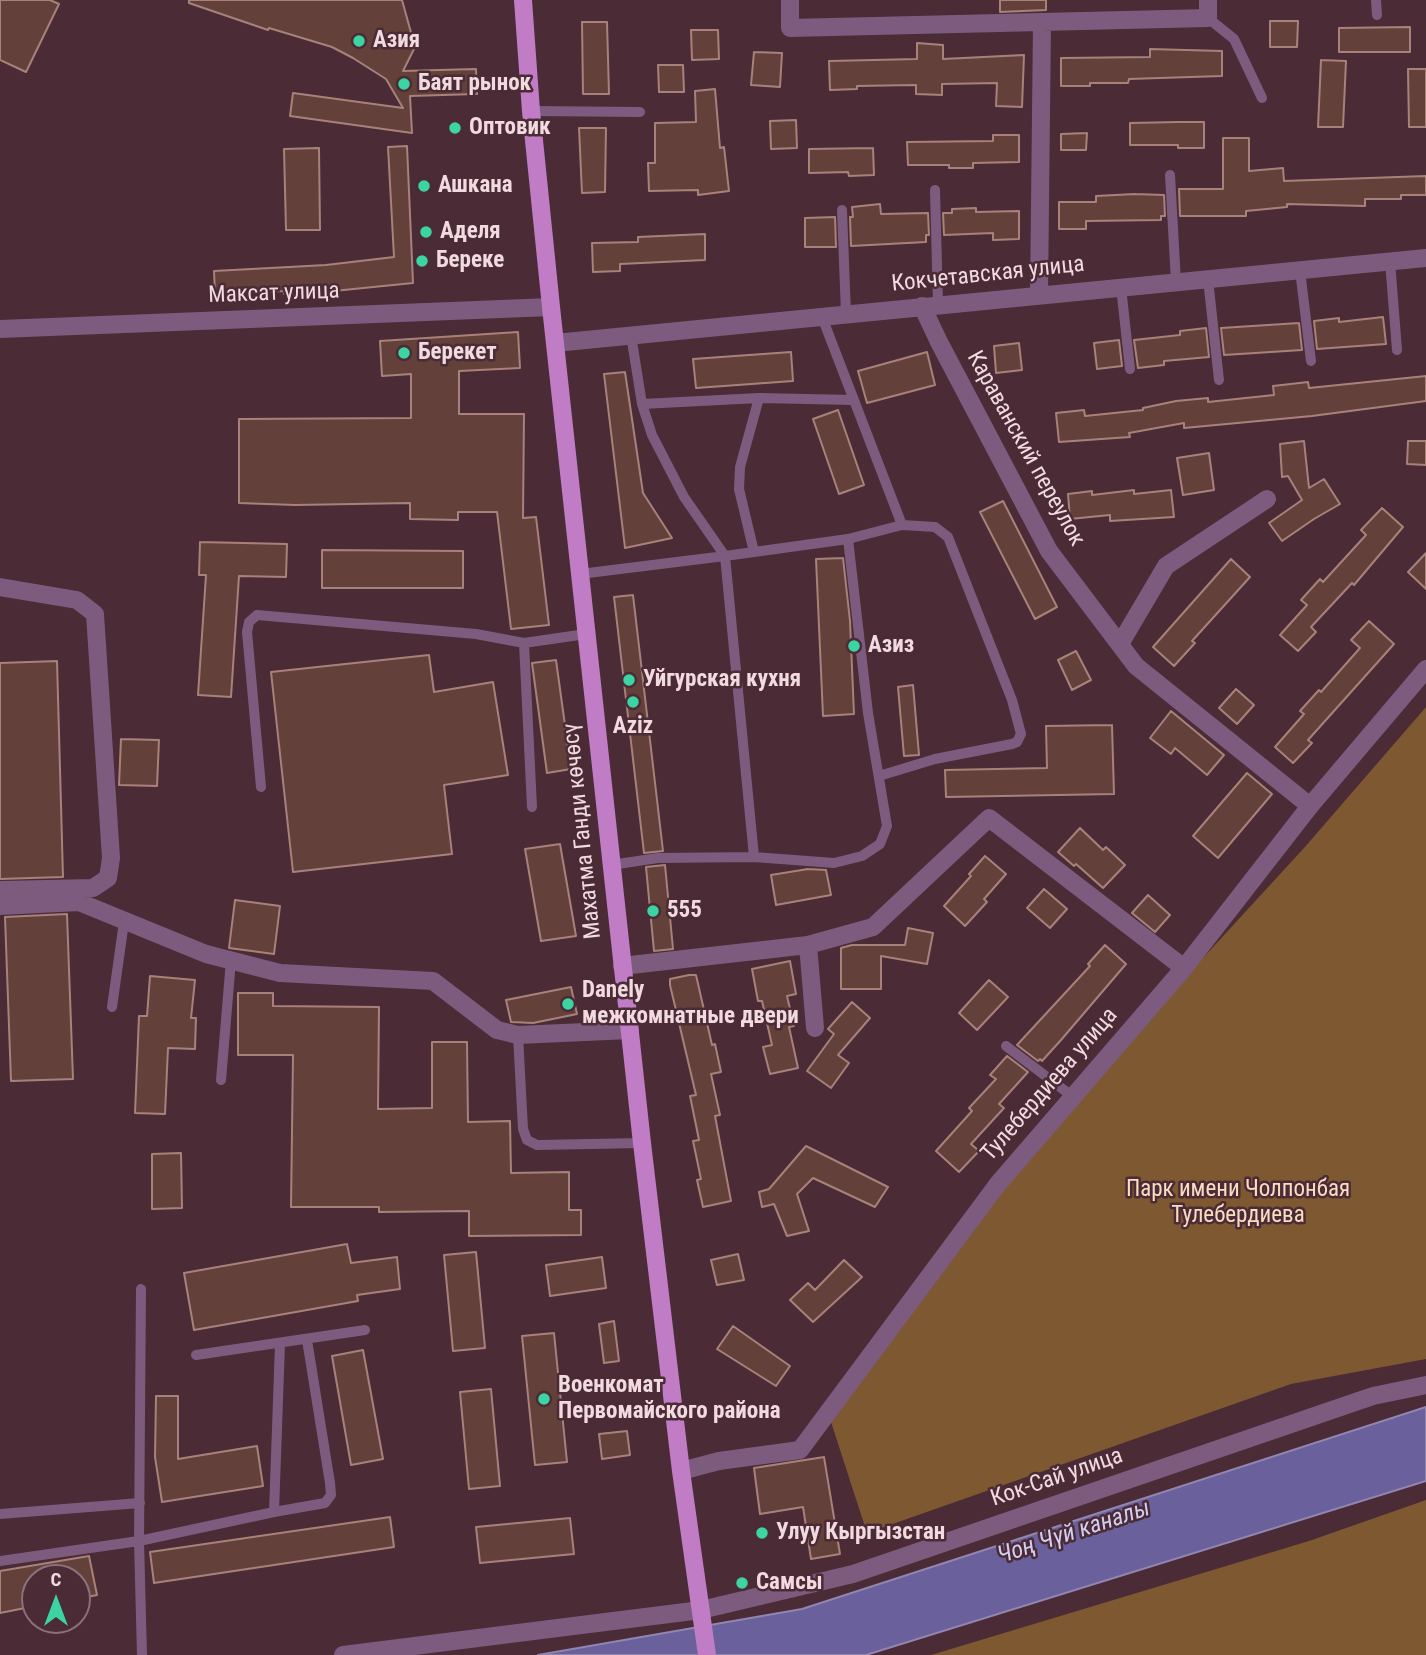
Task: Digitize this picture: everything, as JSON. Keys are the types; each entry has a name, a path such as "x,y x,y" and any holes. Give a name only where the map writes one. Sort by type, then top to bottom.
{"main road":[{"name":"Махатма Ганди көчөсү","path":"523,0 531,111 551,307 622,966 681,1471 707,1655"}],"street":[{"path":"790,0 790,28 1042,22 1208,9"},
{"path":"1039,295 1042,22"},
{"name":"Кокчетавская улица","path":"555,343 1426,258"},
{"name":"Караванский переулок","path":"930,306 939,342 1049,551 1136,666 1310,806"},
{"name":"Максат улица","path":"0,329 551,307"},
{"path":"1120,644 1166,566 1267,499"},
{"path":"0,587 77,600 96,614 111,858 108,878 93,888 0,890"},
{"name":"Тулебердиева улица","path":"681,1471 719,1461 800,1450 997,1185 1184,968 1310,806 1426,669"},
{"path":"622,966 808,945 873,927 989,818 1184,968"},
{"path":"0,906 79,902 206,954 280,973 433,981 497,1030 518,1035 630,1030"},
{"path":"808,945 815,1028"},
{"name":"Кок-Сай улица","path":"343,1655 702,1610 853,1574 1373,1396 1426,1385"}],"lane":[{"path":"1376,0 1377,15"},
{"path":"1208,9 1234,39 1262,97"},
{"path":"531,111 640,112"},
{"path":"1170,175 1176,282"},
{"path":"930,306 935,190"},
{"path":"842,210 846,314"},
{"path":"1390,261 1397,350"},
{"path":"1300,270 1311,361"},
{"path":"1208,279 1219,380"},
{"path":"1121,287 1130,369"},
{"path":"821,317 902,525"},
{"path":"631,335 642,404 652,435 684,497 725,556 754,858"},
{"path":"642,404 759,398 853,400"},
{"path":"754,552 739,489 740,467 759,398"},
{"path":"580,574 848,539 902,525 935,527 948,537 1012,700 1021,734 1020,740 1012,744 934,758 879,776"},
{"path":"611,865 658,858 754,858 834,863 862,856 880,844 887,826 868,713 848,539"},
{"path":"261,787 247,632 249,622 257,615 476,634 524,643 586,634"},
{"path":"524,643 532,807"},
{"path":"112,1007 124,922"},
{"path":"221,1080 231,960"},
{"path":"518,1035 523,1129 527,1140 537,1145 642,1143"},
{"path":"1006,1046 1072,1096"},
{"path":"141,1289 139,1541 142,1655"},
{"path":"196,1355 365,1330"},
{"path":"0,1561 139,1541 325,1503 331,1495 307,1340"},
{"path":"274,1512 280,1344"},
{"path":"0,1514 140,1503"}],"green space":[{"name":"Парк имени Чолпонбая Тулебердиева","path":"1426,707 1426,1359 1291,1384 867,1533 830,1419 984,1211 1180,983 1304,848"},
{"path":"1426,1500 1426,1655 931,1655 1309,1541"}],"water":[{"name":"Чоң Чүй каналы","path":"1426,1407 1426,1481 866,1655 538,1655 802,1609"}],"building":[{"path":"0,0 50,0 59,4 26,72 0,60"},
{"path":"189,0 402,0 415,47 403,71 476,69 477,94 410,96 412,133 290,116 293,93 403,108 386,79 332,47 269,28 268,30 189,3"},
{"path":"1000,0 1046,0 1046,10 1000,12"},
{"path":"1270,21 1298,21 1297,47 1270,47"},
{"path":"582,22 607,22 609,94 583,94"},
{"path":"1410,27 1410,52 1339,52 1339,28"},
{"path":"691,30 718,30 719,59 692,60"},
{"path":"917,43 943,45 943,59 1024,55 1022,107 996,106 997,83 942,84 942,95 916,94 916,85 857,86 857,89 830,90 829,61 917,59"},
{"path":"1150,49 1222,51 1222,76 1129,79 1128,83 1061,86 1061,58 1150,57"},
{"path":"754,52 782,53 780,87 751,85"},
{"path":"1321,60 1346,61 1343,127 1318,127"},
{"path":"658,65 683,65 684,92 659,92"},
{"path":"1408,69 1426,69 1426,127 1409,127"},
{"path":"715,89 720,148 724,147 729,191 698,195 698,190 649,191 648,163 655,163 655,123 696,122 695,91"},
{"path":"796,120 797,148 771,149 770,121"},
{"path":"1204,122 1204,148 1130,145 1130,123"},
{"path":"579,128 606,128 605,192 582,193"},
{"path":"1087,133 1086,150 1061,150 1061,134"},
{"path":"993,135 1019,135 1019,162 973,163 973,168 908,165 907,142 993,141"},
{"path":"1223,138 1249,138 1249,171 1283,168 1284,181 1426,176 1426,195 1401,195 1401,199 1365,199 1365,206 1287,204 1287,207 1246,211 1246,216 1180,216 1179,189 1223,189"},
{"path":"407,146 413,283 314,293 284,294 284,291 215,294 214,271 326,265 394,257 388,147"},
{"path":"319,148 320,230 286,230 284,149"},
{"path":"873,148 874,175 849,176 848,172 809,173 809,149"},
{"path":"1164,195 1165,216 1161,216 1161,220 1086,221 1086,229 1059,229 1059,202 1096,202 1096,196"},
{"path":"880,204 881,214 928,213 929,235 926,235 926,242 851,246 852,207"},
{"path":"976,208 976,212 1019,211 1019,239 993,240 993,233 944,235 943,213 952,213 952,209"},
{"path":"835,217 836,247 805,247 805,218"},
{"path":"705,234 705,260 620,264 620,271 593,272 592,243 638,242 638,237"},
{"path":"1383,317 1386,344 1317,349 1314,321 1339,318 1339,322"},
{"path":"1299,323 1302,350 1224,355 1221,328"},
{"path":"1206,328 1209,357 1164,361 1164,365 1138,368 1134,340 1180,335 1180,331"},
{"path":"518,332 520,368 459,371 459,414 524,414 523,518 536,517 549,625 511,629 497,512 458,512 458,520 410,519 410,503 239,503 239,419 411,418 411,374 382,376 380,341"},
{"path":"1119,340 1122,366 1097,369 1094,343"},
{"path":"1019,343 1022,370 996,373 994,346"},
{"path":"791,352 793,381 696,388 693,359"},
{"path":"927,352 935,385 867,403 858,371"},
{"path":"625,372 643,493 672,538 625,548 604,374"},
{"path":"1426,376 1426,401 1312,416 1184,428 1184,423 1129,433 1130,437 1059,442 1056,413 1084,410 1085,416 1143,410 1176,401 1208,398 1208,402 1274,395 1273,386 1308,382 1309,388"},
{"path":"838,410 864,485 839,494 813,419"},
{"path":"1304,441 1309,488 1324,479 1340,504 1282,541 1269,523 1302,500 1288,476 1282,477 1280,444"},
{"path":"1408,441 1426,441 1426,465 1407,464"},
{"path":"1209,453 1214,490 1183,495 1177,458"},
{"path":"1134,490 1134,494 1171,490 1174,517 1110,521 1110,515 1070,519 1068,494 1092,491 1092,495"},
{"path":"1003,501 1057,607 1035,619 980,512"},
{"path":"1382,508 1403,527 1354,585 1352,583 1311,627 1316,632 1298,651 1280,635 1307,605 1301,600 1320,579 1323,582 1366,535 1361,530"},
{"path":"200,542 287,544 286,577 239,576 231,697 198,695 206,575 199,575"},
{"path":"322,550 463,551 463,588 322,588"},
{"path":"1426,553 1426,589 1408,572"},
{"path":"843,558 850,621 854,714 823,716 816,559"},
{"path":"1231,559 1250,577 1192,641 1195,643 1174,666 1153,647"},
{"path":"633,595 663,851 644,853 614,597"},
{"path":"1369,621 1394,644 1308,740 1312,743 1293,763 1275,747 1304,714 1300,711 1319,690 1321,692 1360,648 1351,640"},
{"path":"1076,651 1091,680 1072,690 1058,660"},
{"path":"429,655 434,692 493,682 508,775 444,785 452,854 293,872 271,672"},
{"path":"556,660 571,769 547,773 532,663"},
{"path":"57,661 63,877 0,879 0,663"},
{"path":"913,685 919,755 904,756 898,687"},
{"path":"1236,689 1254,705 1237,724 1219,708"},
{"path":"1171,711 1224,755 1207,775 1175,748 1171,754 1150,738"},
{"path":"1112,725 1114,794 946,797 945,770 1047,768 1046,726"},
{"path":"121,739 159,740 157,786 119,785"},
{"path":"1247,773 1272,794 1218,858 1193,836"},
{"path":"1080,828 1103,850 1106,847 1125,865 1103,888 1058,852"},
{"path":"560,844 576,936 541,941 525,849"},
{"path":"985,856 1006,874 984,899 987,902 965,926 944,906"},
{"path":"665,865 673,949 654,951 646,867"},
{"path":"808,869 826,870 831,895 776,905 771,875"},
{"path":"1044,889 1067,909 1050,928 1027,908"},
{"path":"1148,895 1170,915 1155,932 1132,913"},
{"path":"235,900 280,906 274,954 229,948"},
{"path":"67,914 73,1079 11,1081 5,917"},
{"path":"908,928 933,933 927,964 881,956 881,989 841,989 841,948 852,945 905,945"},
{"path":"1105,945 1126,964 1042,1061 1038,1061 1017,1045 1090,966 1088,964"},
{"path":"790,961 796,994 787,996 794,1026 789,1027 798,1068 770,1074 763,1047 772,1045 762,1001 758,1001 752,969"},
{"path":"696,975 721,1072 711,1074 720,1115 715,1116 731,1201 703,1207 697,1180 701,1179 693,1141 699,1140 690,1096 696,1095 670,985 670,979"},
{"path":"150,976 195,980 191,1018 196,1018 195,1049 168,1048 165,1114 135,1113 139,1016 147,1016"},
{"path":"989,980 1008,997 977,1030 959,1013"},
{"path":"571,987 577,1014 533,1023 511,1022 506,1000"},
{"path":"238,993 273,993 273,1006 379,1007 378,1109 432,1108 432,1042 467,1042 468,1122 510,1121 511,1173 569,1172 569,1210 581,1210 581,1235 469,1236 469,1211 379,1212 379,1207 291,1207 293,1055 238,1055"},
{"path":"852,1002 870,1018 838,1055 849,1063 831,1088 807,1071 834,1034 828,1029"},
{"path":"1007,1056 1028,1072 999,1104 1004,1108 971,1144 979,1151 959,1172 936,1151 972,1111 969,1108 996,1079 990,1075"},
{"path":"806,1146 888,1187 875,1207 813,1178 797,1194 809,1231 787,1236 774,1204 762,1207 759,1192 769,1189"},
{"path":"181,1153 182,1208 152,1209 152,1154"},
{"path":"347,1244 351,1263 397,1257 400,1289 357,1295 358,1301 194,1330 184,1273"},
{"path":"476,1252 485,1348 453,1351 444,1255"},
{"path":"738,1254 744,1280 717,1285 711,1260"},
{"path":"602,1257 606,1288 550,1296 546,1265"},
{"path":"844,1260 862,1277 813,1322 790,1300 808,1283 815,1290"},
{"path":"614,1321 619,1361 604,1363 599,1324"},
{"path":"733,1326 790,1366 776,1386 717,1349"},
{"name":"Военкомат Первомайского района","path":"554,1333 567,1462 535,1465 522,1336"},
{"path":"363,1350 383,1459 351,1465 332,1356"},
{"path":"491,1389 500,1486 469,1489 460,1392"},
{"path":"156,1396 178,1396 178,1459 257,1446 263,1486 162,1502 155,1457"},
{"path":"627,1431 630,1455 602,1459 599,1434"},
{"path":"824,1457 840,1554 811,1559 803,1507 760,1514 754,1468"},
{"path":"390,1517 394,1547 154,1583 150,1552"},
{"path":"570,1518 574,1554 480,1563 476,1527"},
{"path":"89,1556 91,1564 42,1564"},
{"path":"91,1566 97,1595 91,1596"},
{"path":"21,1567 21,1609 0,1613 0,1571"}],"place":[{"name":"Азия","path":"359,41"},
{"name":"Баят рынок","path":"404,84"},
{"name":"Оптовик","path":"455,128"},
{"name":"Ашкана","path":"424,186"},
{"name":"Аделя","path":"426,232"},
{"name":"Береке","path":"422,261"},
{"name":"Берекет","path":"404,353"},
{"name":"Азиз","path":"854,646"},
{"name":"Уйгурская кухня","path":"629,680"},
{"name":"Aziz","path":"633,702"},
{"name":"555","path":"653,911"},
{"name":"Danely межкомнатные двери","path":"568,1004"},
{"name":"Военкомат Первомайского района","path":"544,1399"},
{"name":"Улуу Кыргызстан","path":"762,1533"},
{"name":"Самсы","path":"742,1583"}]}
